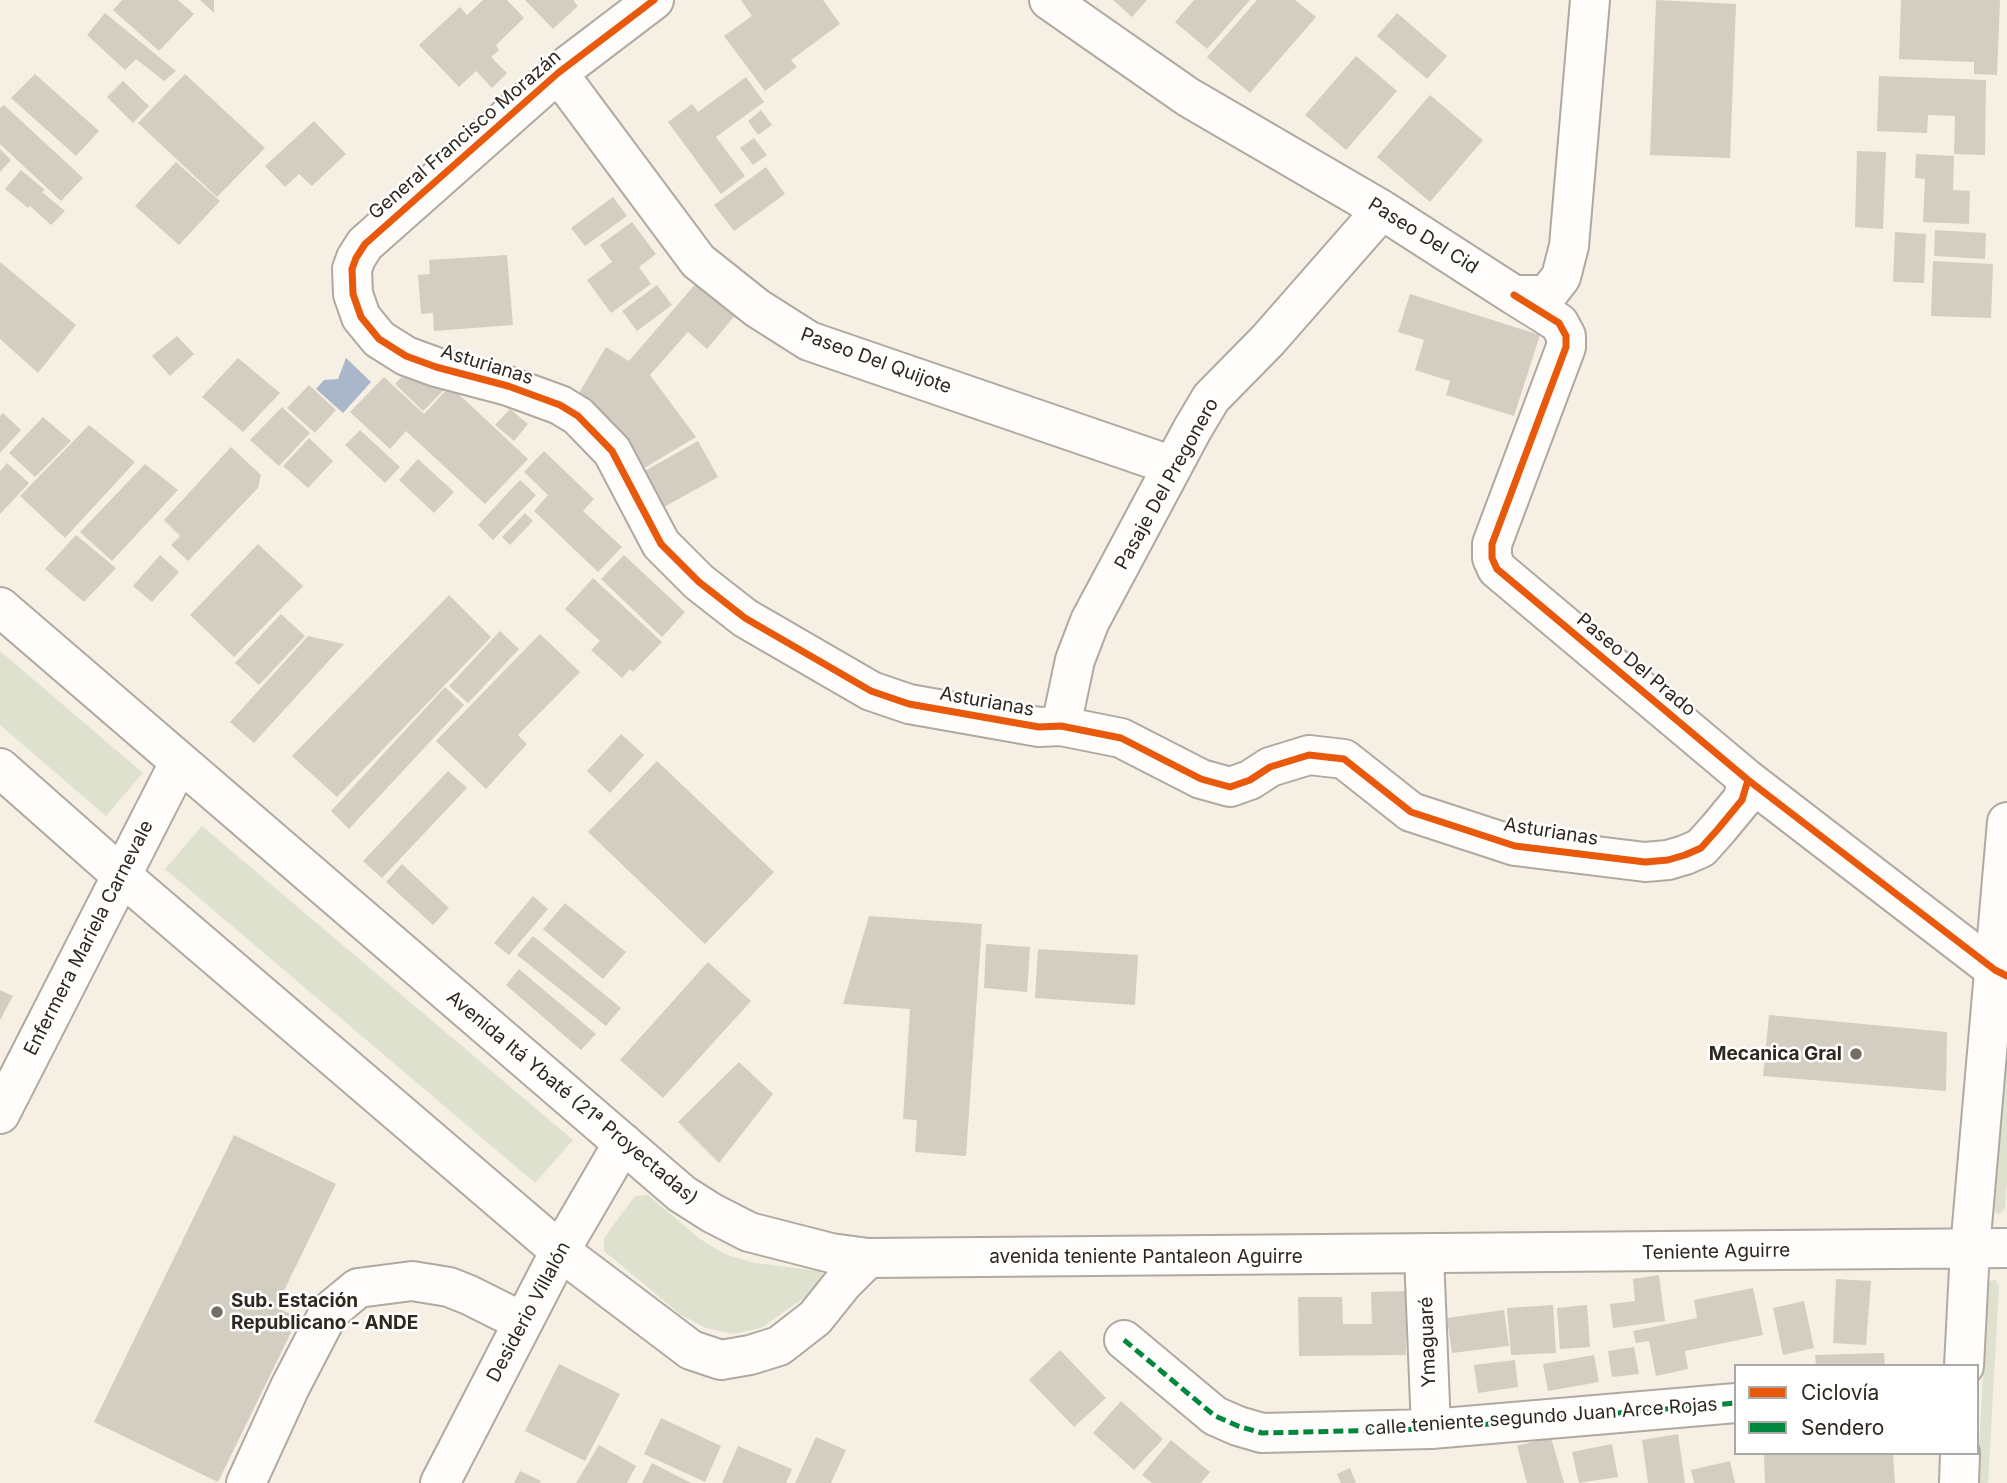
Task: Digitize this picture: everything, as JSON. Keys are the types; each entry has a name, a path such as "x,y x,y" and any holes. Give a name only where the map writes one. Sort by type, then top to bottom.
{"street":[{"name":"General Francisco Morazán","path":"365,244 558,73 654,0"},
{"name":"Paseo Del Cid","path":"1049,0 1188,97 1382,210 1514,295"},
{"path":"1514,295 1547,295 1561,277 1569,246 1590,0"},
{"name":"Paseo Del Quijote","path":"558,73 698,261 757,308 809,341 1173,466"},
{"name":"Pasaje Del Pregonero","path":"1061,726 1075,660 1090,621 1211,398 1268,340 1382,210"},
{"name":"Asturianas","path":"365,244 352,269 353,294 361,317 379,339 406,356 508,386 560,405 578,416 612,451 662,544 699,582 745,618 871,691 909,704 1039,727 1061,726 1121,738 1201,779 1230,787 1250,780 1270,767 1308,755 1344,759 1411,812 1441,823 1515,845 1645,862 1668,860 1701,848 1742,800 1748,780"},
{"name":"Paseo Del Prado","path":"1514,295 1559,323 1566,336 1566,348 1492,544 1492,558 1497,569 1748,780 2001,973"},
{"name":"Avenida Itá Ybaté (21ª Proyectadas)","path":"0,607 682,1194 749,1232 831,1253 869,1258"},
{"name":"Enfermera Mariela Carnevale","path":"0,1114 179,763"},
{"path":"0,768 560,1251 691,1350 721,1360 779,1346 815,1318 843,1283 869,1258"},
{"path":"1964,1364 1970,1249 2001,973 2007,822"},
{"name":"Desiderio Villalón","path":"440,1483 560,1251 623,1143"},
{"name":"Teniente Aguirre","path":"1424,1255 2007,1248"},
{"name":"avenida teniente Pantaleon Aguirre","path":"869,1258 1424,1255"},
{"name":"Ymaguaré","path":"1424,1255 1431,1429"},
{"path":"246,1483 290,1387 329,1312 358,1288 412,1281 449,1287 523,1322"},
{"name":"calle teniente segundo Juan Arce Rojas","path":"1124,1340 1216,1416 1262,1433 1431,1429 1734,1403"},
{"path":"1959,1483 1960,1455"}],"green space":[{"path":"0,651 143,773 106,816 0,725"},
{"path":"202,826 573,1140 535,1183 165,869"},
{"path":"2007,1024 2007,1180 2005,1208 1997,1214 1993,1208"},
{"path":"648,1195 700,1239 727,1255 755,1263 819,1271 826,1276 808,1295 761,1328 732,1334 706,1328 681,1315 604,1251 604,1238 635,1196"},
{"path":"1995,1279 1999,1286 1988,1483 1977,1483 1988,1285"}],"water":[{"path":"346,358 371,382 343,413 316,389 324,380 338,379"}],"building":[{"path":"122,0 178,0 194,14 159,51 113,10"},
{"path":"200,0 214,0 214,13"},
{"path":"483,0 507,0 524,18 496,45 499,50 491,57 507,73 492,88 476,71 459,87 419,45 460,7 467,15"},
{"path":"525,0 573,0 578,6 553,29"},
{"path":"741,0 823,0 840,24 791,60 797,67 765,91 724,36 752,16"},
{"path":"1113,0 1147,0 1132,17"},
{"path":"1194,0 1250,0 1207,49 1175,22"},
{"path":"1257,0 1295,0 1316,17 1250,93 1207,57"},
{"path":"1656,0 1736,4 1730,158 1650,155"},
{"path":"1901,0 2000,0 1997,75 1974,74 1974,62 1899,59"},
{"path":"105,13 176,71 164,81 136,59 125,70 87,35"},
{"path":"1397,13 1447,56 1427,79 1377,36"},
{"path":"1356,56 1397,91 1346,150 1305,115"},
{"path":"35,74 99,131 76,156 11,98"},
{"path":"185,74 265,148 217,197 138,123"},
{"path":"1879,76 1986,80 1985,155 1954,154 1955,116 1928,115 1927,133 1877,131"},
{"path":"746,77 764,102 716,137 745,176 721,194 668,122 692,104 698,112"},
{"path":"123,81 149,106 133,123 107,97"},
{"path":"1430,95 1483,140 1430,202 1377,157"},
{"path":"4,105 83,178 61,201 0,144 0,108"},
{"path":"761,110 772,125 758,135 748,121"},
{"path":"314,121 346,154 312,186 299,174 285,187 265,166"},
{"path":"754,138 767,155 753,165 740,148"},
{"path":"0,149 11,160 0,172"},
{"path":"1857,151 1886,152 1883,229 1855,227"},
{"path":"1916,154 1954,156 1953,190 1970,191 1969,224 1923,222 1925,179 1915,178"},
{"path":"176,162 220,201 179,245 135,206"},
{"path":"766,167 785,194 734,231 714,205"},
{"path":"21,170 65,211 51,225 5,189"},
{"path":"613,197 627,216 585,246 571,228"},
{"path":"632,222 656,254 639,267 651,284 611,313 587,280 612,262 600,245"},
{"path":"1935,230 1986,233 1985,259 1934,256"},
{"path":"1895,232 1926,234 1924,283 1893,282"},
{"path":"507,255 513,325 434,331 433,313 421,314 418,275 430,274 429,260"},
{"path":"1933,261 1993,264 1991,318 1931,316"},
{"path":"0,262 76,325 38,373 0,339"},
{"path":"698,281 737,313 707,349 688,332 650,375 696,437 641,470 641,466 598,407 579,393 606,347 629,361"},
{"path":"657,285 672,305 637,331 622,311"},
{"path":"1410,294 1540,335 1514,416 1446,395 1450,381 1415,370 1424,340 1398,332"},
{"path":"177,336 194,354 170,376 152,356"},
{"path":"238,358 280,393 243,432 202,397"},
{"path":"415,363 444,390 423,411 395,384"},
{"path":"384,377 424,414 450,386 528,459 485,504 406,431 390,449 350,412"},
{"path":"309,385 336,410 315,433 287,408"},
{"path":"282,407 310,433 279,466 250,440"},
{"path":"510,409 528,424 514,441 495,425"},
{"path":"3,413 21,430 0,453 0,416"},
{"path":"43,417 71,441 35,477 9,453"},
{"path":"89,425 135,462 65,538 20,496"},
{"path":"360,430 400,467 385,483 345,445"},
{"path":"309,438 333,461 308,488 283,466"},
{"path":"698,441 718,477 664,507 643,472"},
{"path":"231,447 261,475 258,488 188,561 171,545 180,536 164,520"},
{"path":"544,451 594,499 583,511 622,547 598,572 534,511 548,495 524,472"},
{"path":"418,459 454,492 434,513 399,480"},
{"path":"7,463 29,483 0,514 0,471"},
{"path":"145,464 178,490 112,561 80,532"},
{"path":"520,480 536,495 493,540 478,525"},
{"path":"525,513 533,521 510,545 502,537"},
{"path":"76,535 116,568 84,602 45,569"},
{"path":"258,544 303,586 234,657 190,615"},
{"path":"160,555 179,572 152,602 133,586"},
{"path":"624,555 685,612 662,637 601,579"},
{"path":"593,578 662,642 633,672 630,669 622,678 591,650 600,641 565,609"},
{"path":"449,595 491,637 337,797 292,756"},
{"path":"281,614 305,636 259,685 235,663"},
{"path":"500,631 519,649 468,703 449,686"},
{"path":"540,634 580,672 518,735 527,744 486,789 436,741"},
{"path":"308,636 344,644 254,743 230,722"},
{"path":"445,687 464,705 349,829 331,811"},
{"path":"621,734 644,755 610,793 587,771"},
{"path":"657,761 774,872 705,944 588,832"},
{"path":"448,771 467,788 382,878 363,861"},
{"path":"402,864 449,908 433,925 386,882"},
{"path":"533,896 548,909 509,955 494,943"},
{"path":"565,903 626,952 603,979 543,929"},
{"path":"869,916 982,924 966,1156 915,1152 917,1120 903,1119 910,1009 843,1004"},
{"path":"533,936 621,1008 606,1026 517,955"},
{"path":"986,944 1030,947 1027,992 984,988"},
{"path":"1038,949 1138,955 1135,1005 1035,998"},
{"path":"708,962 751,1001 663,1098 620,1060"},
{"path":"519,969 596,1034 581,1050 506,985"},
{"path":"0,990 13,996 0,1020"},
{"name":"Mecanica Gral","path":"1769,1015 1947,1032 1946,1091 1763,1076"},
{"path":"739,1062 773,1094 719,1163 678,1122"},
{"name":"Sub. Estación Republicano - ANDE","path":"234,1135 336,1184 276,1307 298,1318 218,1482 94,1422"},
{"path":"1659,1275 1665,1321 1613,1328 1610,1304 1635,1301 1633,1279"},
{"path":"1836,1279 1871,1281 1866,1345 1833,1343"},
{"path":"1753,1288 1763,1335 1685,1351 1688,1369 1656,1376 1649,1341 1636,1343 1633,1331 1697,1318 1694,1300"},
{"path":"1406,1291 1406,1355 1299,1356 1298,1297 1342,1297 1343,1324 1372,1324 1371,1292"},
{"path":"1804,1301 1814,1348 1783,1355 1773,1308"},
{"path":"1553,1305 1556,1353 1511,1355 1507,1308"},
{"path":"1587,1305 1590,1347 1560,1349 1557,1308"},
{"path":"1504,1310 1509,1346 1452,1353 1447,1318"},
{"path":"1634,1347 1639,1374 1612,1377 1608,1351"},
{"path":"1060,1350 1106,1398 1074,1427 1029,1380"},
{"path":"1884,1353 1885,1364 1816,1364 1815,1355"},
{"path":"1594,1355 1599,1382 1548,1391 1543,1364"},
{"path":"1515,1360 1518,1387 1478,1393 1474,1365"},
{"path":"559,1364 620,1394 585,1461 525,1431"},
{"path":"1121,1401 1163,1439 1134,1470 1093,1433"},
{"path":"661,1418 721,1446 705,1482 644,1454"},
{"path":"1678,1434 1685,1483 1648,1483 1642,1440"},
{"path":"816,1437 846,1450 831,1483 795,1483"},
{"path":"1551,1437 1564,1483 1527,1483 1517,1446"},
{"path":"1171,1440 1210,1472 1201,1483 1152,1483 1142,1475"},
{"path":"1612,1444 1618,1477 1579,1483 1572,1452"},
{"path":"599,1445 636,1466 627,1483 576,1483"},
{"path":"738,1446 792,1469 786,1483 722,1483"},
{"path":"1764,1455 1893,1455 1895,1483 1765,1483"},
{"path":"1730,1461 1735,1483 1694,1483 1691,1470"},
{"path":"652,1463 691,1483 642,1483"},
{"path":"1350,1468 1356,1483 1341,1483 1337,1474"},
{"path":"520,1471 541,1481 540,1483 514,1483"}],"marked path":[{"path":"1124,1340 1215,1416 1262,1433 1431,1429 1734,1403"}],"cycle path":[{"path":"654,0 558,73 365,244 352,269 353,294 361,317 379,339 406,356 508,386 560,405 578,416 612,451 661,544 699,582 745,618 871,691 909,704 1039,727 1061,726 1121,738 1201,779 1230,787 1250,780 1270,767 1309,755 1344,759 1411,812 1515,846 1645,862 1668,860 1701,848 1742,800 1748,780"},
{"path":"1514,295 1559,323 1566,336 1566,347 1492,544 1492,558 1497,569 1748,780 1995,970 2007,976"}],"place":[{"name":"Mecanica Gral","path":"1856,1054"},
{"name":"Sub. Estación Republicano - ANDE","path":"217,1312"}]}
